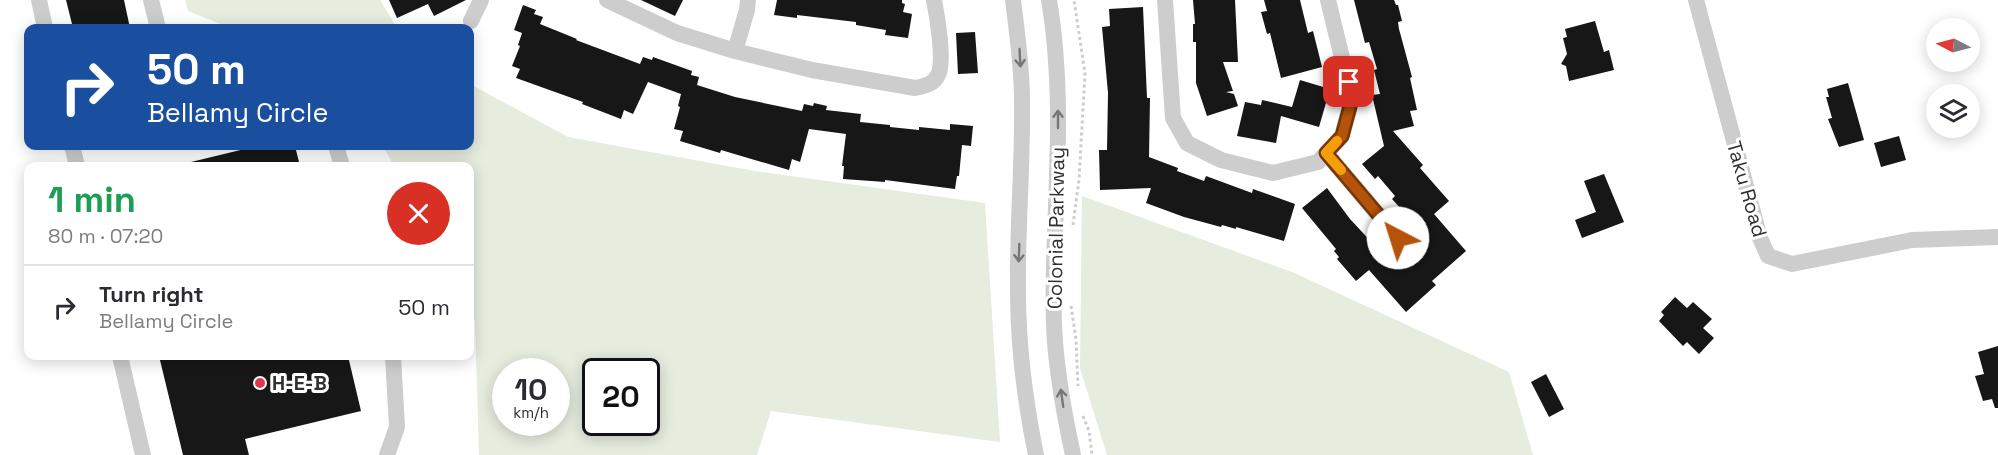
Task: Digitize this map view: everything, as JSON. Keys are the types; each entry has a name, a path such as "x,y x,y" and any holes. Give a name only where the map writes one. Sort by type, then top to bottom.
{"street":[{"path":"39,0 44,24"},
{"path":"151,0 157,24"},
{"path":"471,21 481,0"},
{"path":"607,0 677,33 735,51 812,70 915,88 929,85 939,74 941,56 934,0"},
{"path":"735,51 748,0"},
{"name":"Colonial Parkway","path":"1013,0 1019,45 1022,99 1018,291 1020,347 1027,411 1036,455"},
{"name":"Colonial Parkway","path":"1049,0 1058,87 1053,289 1055,342 1072,455"},
{"path":"1165,0 1173,118 1187,143 1221,160 1273,173 1318,162 1342,136 1352,99 1328,0"},
{"name":"Taku Road","path":"1696,0 1760,238 1768,256 1792,264 1912,240 1998,237"},
{"path":"1326,153 1398,238"},
{"path":"121,360 143,455"},
{"path":"387,455 397,427 393,360"}],"path":[{"path":"1072,233 1079,180 1085,74 1074,0"},
{"path":"1070,299 1076,339 1078,394"},
{"path":"1081,411 1089,431 1092,455"}],"shaded area":[{"path":"185,0 380,0 395,24 221,24 188,11"},
{"path":"474,86 568,137 755,171 985,203 1000,442 771,411 757,455 479,455 474,319 474,162 392,162 385,150 474,150"},
{"path":"1082,196 1292,272 1509,372 1533,455 1107,455 1080,368"}],"building":[{"path":"66,0 124,0 129,24 72,24"},
{"path":"389,0 466,0 434,16 428,4 397,18"},
{"path":"641,0 683,0 675,16"},
{"path":"777,0 902,0 905,4 903,12 912,14 908,38 885,35 886,30 856,25 856,22 797,15 797,18 774,15"},
{"path":"1193,0 1235,0 1238,62 1223,62 1233,91 1226,92 1234,94 1238,106 1207,116 1196,83"},
{"path":"1264,0 1300,0 1308,33 1313,31 1322,67 1281,78 1270,33 1267,34 1261,12 1267,11"},
{"path":"1354,0 1394,0 1398,5 1402,21 1398,22 1399,29 1412,77 1410,78 1417,110 1410,111 1414,126 1393,131 1423,165 1420,168 1449,201 1434,214 1466,251 1432,281 1436,285 1406,312 1369,270 1356,281 1337,259 1339,257 1334,251 1336,249 1302,208 1327,188 1350,219 1390,262 1423,233 1392,199 1395,196 1378,176 1375,179 1362,164 1384,146 1372,95 1380,94 1374,70 1377,69 1369,42 1365,43"},
{"path":"523,5 536,10 534,14 543,17 540,24 576,40 640,64 643,57 652,60 653,57 692,71 691,75 699,77 697,85 735,97 802,111 804,104 813,106 814,103 827,106 826,110 861,114 860,122 890,125 890,127 950,130 950,124 973,126 971,146 962,145 959,176 957,176 955,189 885,180 885,182 843,179 844,166 842,166 846,134 809,129 800,162 792,159 789,170 721,150 720,153 680,141 683,131 674,129 681,94 648,82 633,114 624,110 621,119 582,104 583,102 516,78 520,69 512,66 520,46 518,45 522,33 514,30"},
{"path":"1143,7 1147,98 1150,98 1149,157 1204,181 1206,176 1252,193 1253,189 1295,204 1284,241 1236,227 1236,229 1222,225 1221,227 1184,217 1146,203 1151,188 1100,190 1099,150 1107,150 1108,93 1102,27 1110,26 1109,9"},
{"path":"1595,21 1604,52 1609,50 1614,70 1569,81 1566,66 1561,64 1567,54 1563,38 1567,37 1565,29"},
{"path":"975,32 978,73 958,74 956,33"},
{"path":"1300,80 1330,89 1319,127 1281,116 1276,143 1237,136 1245,102 1261,105 1262,100 1292,107"},
{"path":"1848,83 1864,140 1839,147 1828,119 1832,118 1826,97 1829,97 1827,89"},
{"path":"1899,136 1906,160 1881,167 1874,143"},
{"path":"240,150 296,150 299,162 191,162"},
{"path":"1604,174 1624,222 1582,238 1575,220 1596,212 1584,181"},
{"path":"1675,297 1687,308 1693,302 1712,319 1703,328 1714,338 1699,354 1687,342 1683,346 1659,321 1664,315 1661,312"},
{"path":"1998,346 1998,408 1995,408 1992,399 1983,401 1975,376 1984,374 1978,352"},
{"name":"H-E-B","path":"160,360 349,360 361,411 245,439 249,455 183,455"},
{"path":"1546,374 1564,409 1549,417 1531,382"}],"slow traffic":[{"path":"1337,141 1326,153 1341,170"}],"place":[{"name":"H-E-B","path":"260,383"}],"route":[{"path":"1349,82 1352,99 1342,136 1326,153 1398,238"}]}
